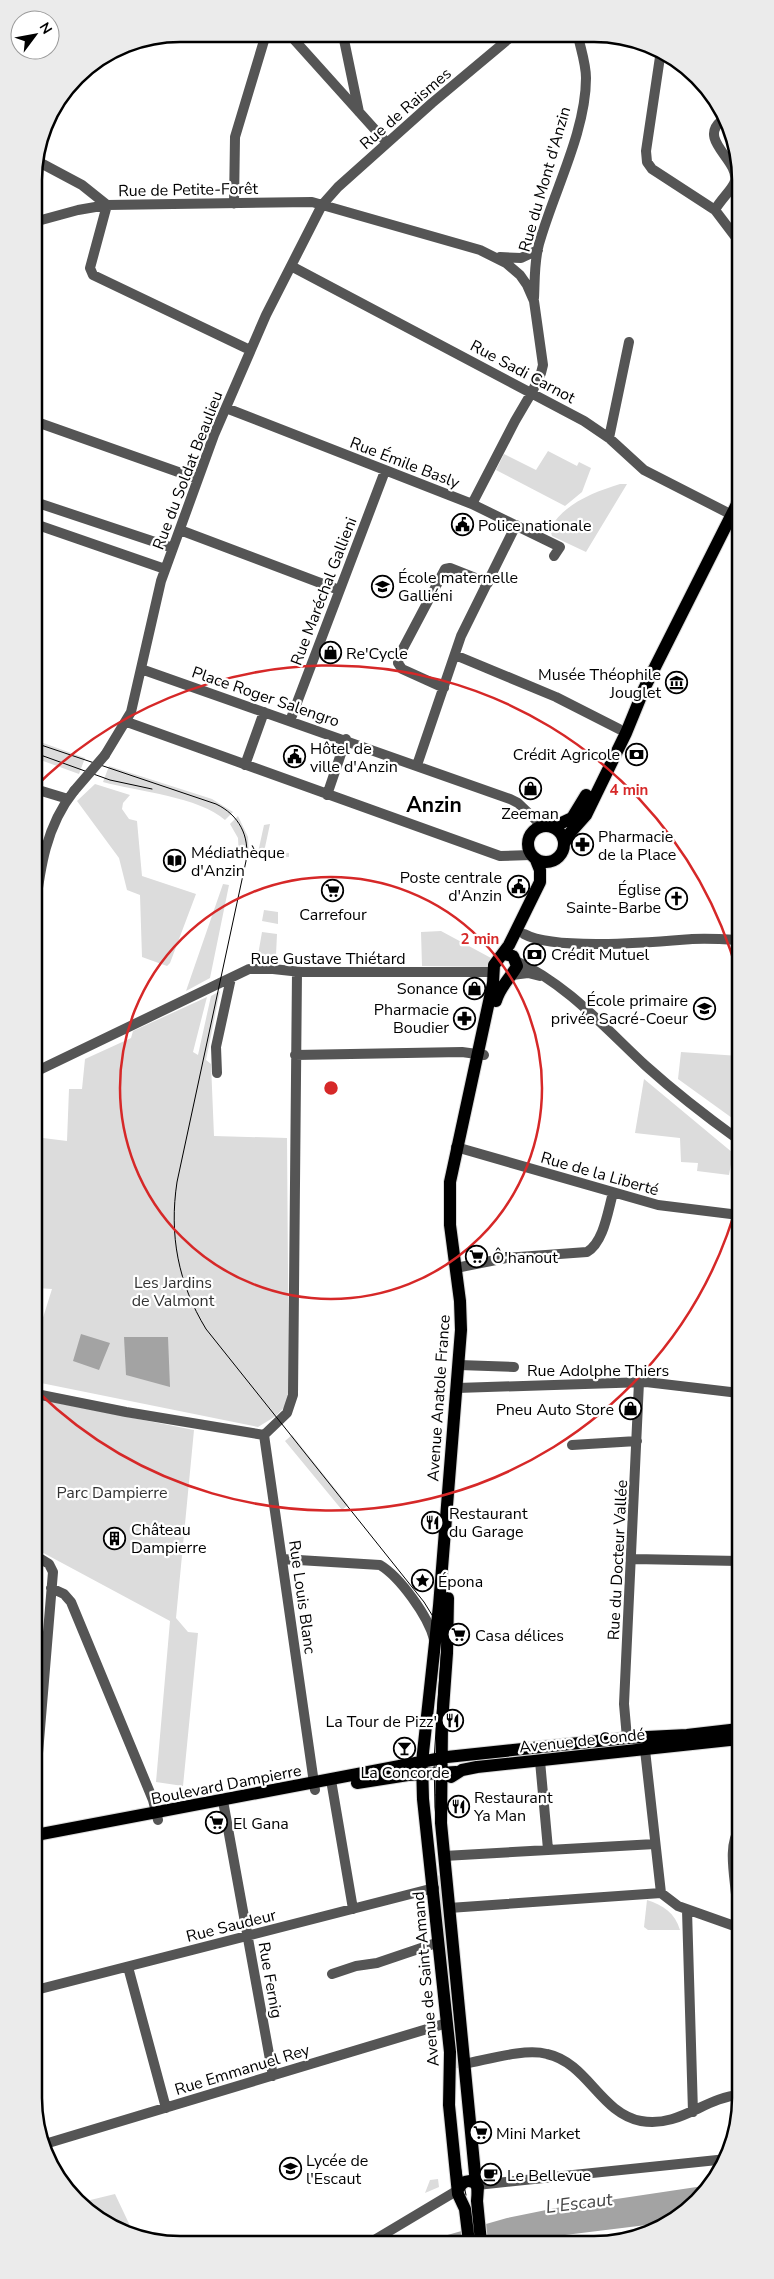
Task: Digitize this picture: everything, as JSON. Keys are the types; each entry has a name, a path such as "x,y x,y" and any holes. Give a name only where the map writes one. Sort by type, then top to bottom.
{"main road":[{"path":"644,688 626,733 586,815 570,833 564,844 563,852 556,860 546,862 533,858 528,847 528,837 534,830 569,820 577,812 619,729 644,688 732,522"},
{"path":"548,827 561,834 564,844"},
{"name":"Avenue Anatole France","path":"422,1768 469,1310 460,1267 456,1206 459,1148 480,1055 501,975 516,966 512,957 539,885 540,870 533,858"},
{"name":"Avenue Anatole France","path":"512,957 548,887 552,866 556,860"},
{"name":"Avenue Anatole France","path":"501,975 493,966 498,957 512,957"},
{"name":"Avenue Anatole France","path":"441,1765 448,1586 460,1388"},
{"path":"441,1765 460,1756 627,1738 687,1735 731,1730"},
{"path":"442,1738 449,1750 460,1756"},
{"name":"Avenue de Condé","path":"441,1765 456,1772 477,1767 731,1740"},
{"name":"Boulevard Dampierre","path":"42,1834 157,1817 441,1765"},
{"name":"Avenue de Saint-Amand","path":"441,1765 444,1856 464,2064 469,2196"},
{"name":"Avenue de Saint-Amand","path":"422,1768 423,1799 434,1888 450,2057 449,2105 469,2196"},
{"path":"441,1795 447,1781 456,1772"},
{"path":"42,1841 157,1817"},
{"path":"468,2236 469,2196"},
{"path":"469,2196 479,2236"}],"street":[{"path":"234,204 235,137 264,42"},
{"path":"296,42 387,143"},
{"path":"345,42 360,112"},
{"name":"Rue de Raismes","path":"322,205 332,193 387,143 505,42"},
{"name":"Rue du Mont d'Anzin","path":"534,301 535,268 538,250 572,146 580,115 586,71 579,42"},
{"path":"660,59 646,151 647,162 656,172 715,210 732,231"},
{"path":"719,124 715,128 715,139 730,166"},
{"name":"Rue de Petite-Forêt","path":"44,165 82,185 107,204 307,202 496,257"},
{"path":"715,210 722,198 732,187"},
{"path":"43,220 107,204 90,268 94,275 250,350"},
{"name":"Rue du Soldat Beaulieu","path":"43,853 52,826 71,795 105,755 127,722 142,669 165,569 198,479 250,350 322,205"},
{"path":"496,257 521,258 538,250"},
{"path":"472,504 514,421 532,392 543,365 534,301 520,275 496,257"},
{"name":"Rue Sadi Carnot","path":"291,266 584,421 609,438 644,470 732,514"},
{"path":"609,438 629,342"},
{"name":"Rue Émile Basly","path":"226,408 472,504 560,547 554,556"},
{"path":"43,424 198,479"},
{"name":"Rue Maréchal Gallieni","path":"290,721 384,471"},
{"path":"43,505 172,548"},
{"path":"417,765 461,636 516,525"},
{"path":"43,527 165,569"},
{"path":"180,530 340,590"},
{"path":"444,688 402,669 398,663 399,656 445,569 450,568 488,583"},
{"path":"455,655 556,697 619,729"},
{"name":"Place Roger Salengro","path":"142,669 514,800 548,827"},
{"path":"245,765 264,712"},
{"path":"127,722 500,856 533,858"},
{"path":"327,795 346,740"},
{"path":"43,790 71,795"},
{"path":"524,934 540,941 584,943 669,942 698,939 732,940"},
{"path":"512,957 544,977 606,1028 681,1096 732,1134"},
{"name":"Rue Gustave Thiétard","path":"43,1068 252,969 297,972 531,974 544,977"},
{"path":"42,1395 126,1412 264,1435 284,1417 291,1405 294,1389 297,972"},
{"path":"217,1073 216,1047 231,978"},
{"path":"295,1055 453,1052 480,1055"},
{"name":"Rue de la Liberté","path":"459,1148 663,1206 731,1214"},
{"path":"460,1267 506,1258 590,1251 600,1234 613,1193"},
{"path":"462,1366 514,1367"},
{"name":"Rue Adolphe Thiers","path":"460,1388 639,1382 691,1386 731,1392"},
{"name":"Rue du Docteur Vallée","path":"627,1738 624,1704 639,1382"},
{"name":"Rue Louis Blanc","path":"264,1435 315,1787"},
{"path":"572,1445 637,1442"},
{"path":"282,1559 380,1565 391,1574 420,1610 429,1624 435,1643"},
{"path":"632,1559 731,1561"},
{"path":"42,1560 52,1570 52,1588 42,1704"},
{"path":"52,1588 64,1594 71,1602 153,1800 157,1817"},
{"path":"645,1750 660,1893 673,1904 731,1926"},
{"path":"540,1761 548,1849"},
{"path":"331,1784 353,1909"},
{"name":"Rue Fernig","path":"224,1804 273,2076"},
{"path":"444,1856 655,1844"},
{"name":"Rue Saudeur","path":"42,1988 434,1888"},
{"path":"449,1908 660,1893"},
{"path":"687,1910 693,2112"},
{"path":"332,1974 352,1967 377,1963 439,1942"},
{"path":"128,1967 166,2108"},
{"name":"Rue Emmanuel Rey","path":"50,2143 447,2023"},
{"path":"464,2064 528,2053 547,2054 571,2065 589,2080 615,2109 629,2118 645,2121 680,2118 723,2099 731,2098"},
{"path":"381,2236 411,2218 469,2196 522,2182 717,2160"}],"green space":[{"path":"548,451 577,466 579,462 591,468 582,492 565,506 496,470 504,454 536,470"},
{"path":"620,484 627,484 586,552 552,536 550,529 556,520 571,506 590,495"},
{"path":"43,743 85,758 79,774 43,761"},
{"path":"109,766 212,799 233,812 225,820 214,812 184,800 103,782"},
{"path":"95,784 130,795 123,803 122,809 129,819 137,821 142,876 196,894 170,963 167,966 142,957 140,895 127,890 119,858 77,801"},
{"path":"238,816 248,837 249,857 239,857 238,838 230,824"},
{"path":"270,824 264,852 289,853 289,857 257,857 264,825"},
{"path":"223,884 229,885 210,978 186,991"},
{"path":"264,910 278,912 278,924 262,921"},
{"path":"441,931 491,958 487,967 422,966 421,932"},
{"path":"262,932 277,934 276,955 258,955"},
{"name":"Les Jardins de Valmont","path":"220,991 206,1060 211,1064 214,1136 287,1138 289,1402 276,1416 258,1427 42,1383 42,1320 52,1289 42,1288 42,1138 67,1141 69,1089 82,1089 85,1059 131,1038 133,1031 207,997 193,1052 198,1055 211,996"},
{"path":"681,1052 732,1055 732,1118 678,1079"},
{"path":"644,1079 731,1152 729,1175 697,1171 698,1163 681,1162 680,1138 635,1133"},
{"name":"Parc Dampierre","path":"42,1400 194,1430 176,1618 188,1632 198,1633 183,1786 156,1782 170,1621 42,1552"},
{"path":"292,1435 348,1505 342,1510 285,1441"},
{"path":"442,1875 461,2068 453,2068 436,1876"},
{"path":"647,1900 668,1910 680,1930 648,1930 644,1927"},
{"path":"438,2179 439,2187 425,2193 430,2180"},
{"path":"115,2194 131,2227 104,2213 88,2201"}],"shaded area":[{"path":"81,1334 110,1343 99,1370 73,1361"},
{"path":"124,1337 168,1337 170,1387 126,1375"},
{"path":"700,2187 678,2208 649,2225 556,2236 444,2236 507,2218 556,2208"}],"tram line":[{"path":"43,746 216,804 237,820 244,835 247,852 246,861 177,1182 174,1221 175,1240 182,1276 196,1312 206,1329 424,1602 437,1623 442,1643 434,1760 435,1807 476,2236"},
{"path":"43,756 110,780 152,789"},
{"path":"436,1795 444,1779 452,1771 468,1764 731,1735"},
{"path":"454,2066 456,2131 466,2195"}],"place":[{"name":"Police nationale","path":"462,525"},
{"name":"École maternelle Galliéni","path":"382,586"},
{"name":"Re'Cycle","path":"330,653"},
{"name":"Musée Théophile Jouglet","path":"677,683"},
{"name":"Crédit Agricole","path":"636,754"},
{"name":"Hôtel de ville d'Anzin","path":"294,757"},
{"name":"Zeeman","path":"530,789"},
{"name":"Pharmacie de la Place","path":"582,845"},
{"name":"Médiathèque d'Anzin","path":"175,861"},
{"name":"Poste centrale d'Anzin","path":"518,886"},
{"name":"Carrefour","path":"333,890"},
{"name":"Église Sainte-Barbe","path":"677,898"},
{"name":"Crédit Mutuel","path":"535,954"},
{"name":"Sonance","path":"474,988"},
{"name":"École primaire privée Sacré-Coeur","path":"704,1009"},
{"name":"Pharmacie Boudier","path":"465,1018"},
{"name":"Ô'hanout","path":"476,1257"},
{"name":"Pneu Auto Store","path":"630,1409"},
{"name":"Restaurant du Garage","path":"433,1522"},
{"name":"Château Dampierre","path":"115,1538"},
{"name":"Épona","path":"422,1581"},
{"name":"Casa délices","path":"459,1635"},
{"name":"La Tour de Pizz'","path":"453,1721"},
{"name":"La Concorde","path":"405,1748"},
{"name":"Restaurant Ya Man","path":"458,1806"},
{"name":"El Gana","path":"217,1823"},
{"name":"Mini Market","path":"480,2133"},
{"name":"Lycée de l'Escaut","path":"290,2169"},
{"name":"Le Bellevue","path":"491,2175"}],"district":[{"name":"Anzin","path":"434,805"}],"water label":[{"name":"L'Escaut","path":"579,2203"}]}
